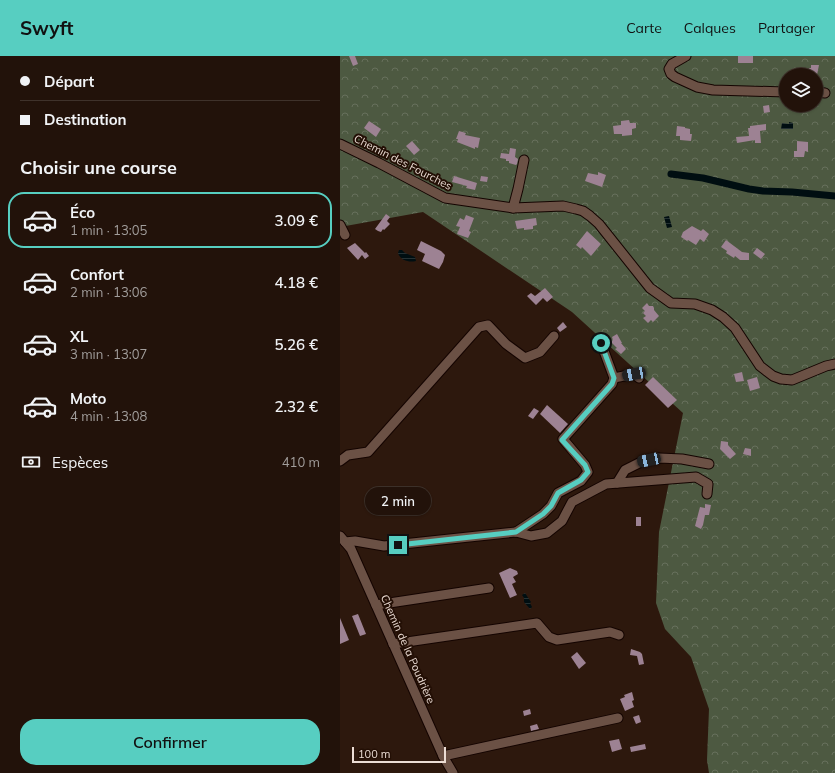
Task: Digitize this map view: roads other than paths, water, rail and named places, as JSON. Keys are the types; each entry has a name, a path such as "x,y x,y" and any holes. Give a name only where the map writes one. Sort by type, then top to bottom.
{"street":[{"path":"686,56 672,64 669,69 674,77 697,88 713,90 779,92"},
{"name":"Chemin des Fourches","path":"340,144 444,198 513,208 563,206 583,211 598,224 650,288 671,303 695,304 712,310 735,328 760,366 773,376 781,379 792,380 826,366 835,364"},
{"path":"513,208 524,160"},
{"path":"340,225 345,235"},
{"path":"340,461 348,455 368,452 479,327 488,325 506,344 525,358 540,352 554,336"},
{"path":"516,532 543,514 551,506 558,493 581,480 588,472 585,465 562,440 612,384 614,378 601,343"},
{"path":"614,378 634,374 640,378"},
{"path":"617,483 625,470 639,463 660,458 682,459 708,464"},
{"path":"343,539 384,546 516,532 531,536 547,533 562,520 572,502 606,484 696,477 708,484 707,494"},
{"name":"Chemin de la Poudrière","path":"343,539 351,549 443,756 453,773"},
{"path":"376,605 490,588"},
{"path":"393,644 536,623 549,637 557,640 610,632 619,635"},
{"path":"443,756 618,718"}],"waterway":[{"path":"671,174 703,178 763,191 835,196"}]}
